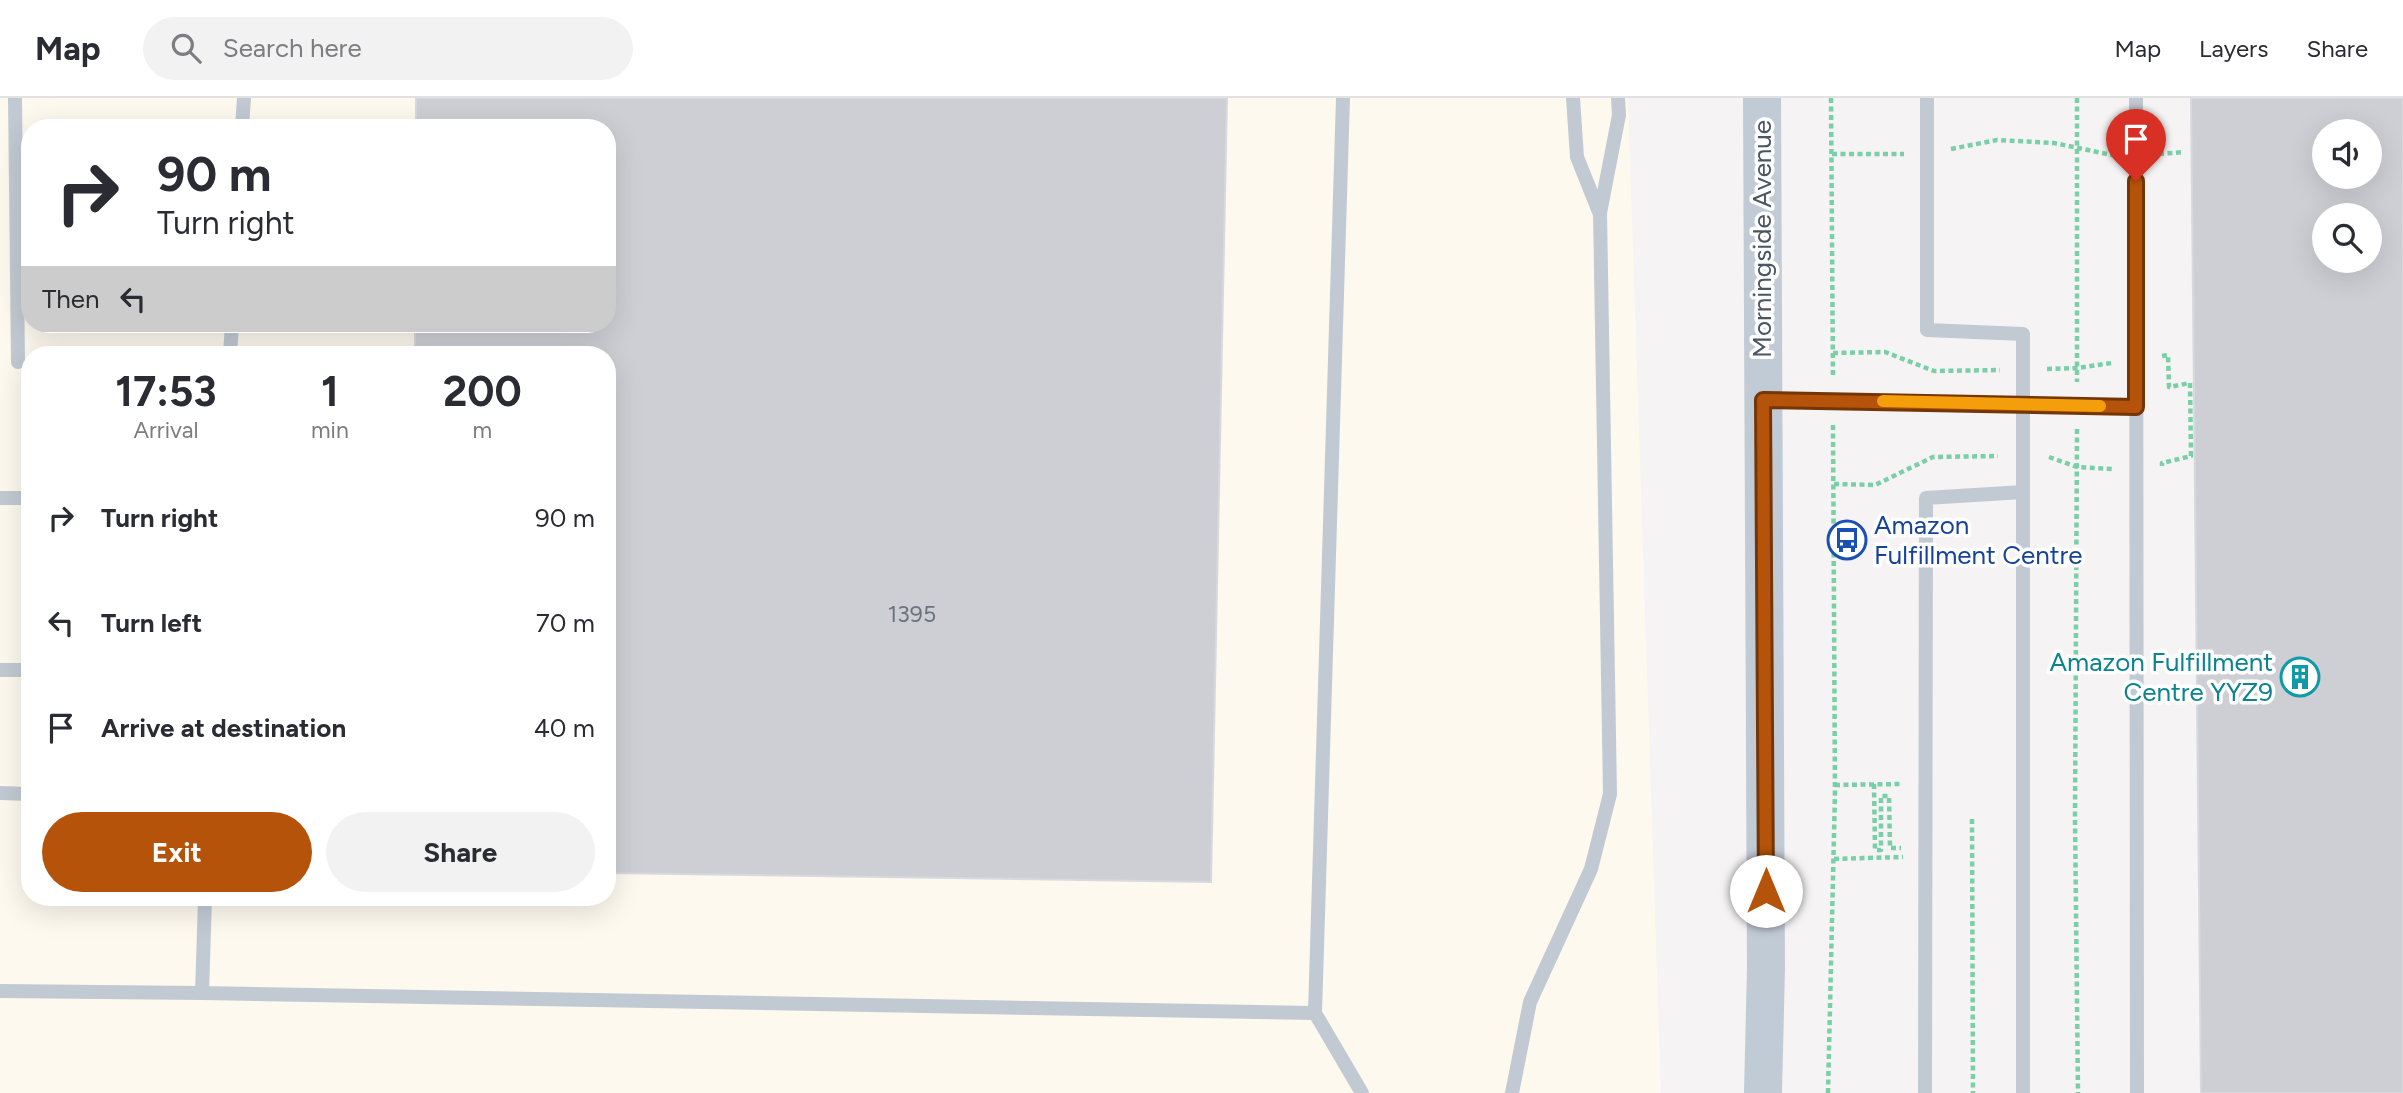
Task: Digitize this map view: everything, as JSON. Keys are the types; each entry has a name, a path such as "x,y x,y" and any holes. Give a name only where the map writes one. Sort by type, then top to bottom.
{"main road":[{"name":"Morningside Avenue","path":"1762,98 1766,1008 1763,1093"}],"lane":[{"path":"15,98 18,362"},
{"path":"243,119 244,98"},
{"path":"1343,98 1315,1013 1362,1093"},
{"path":"1573,98 1577,157 1600,213"},
{"path":"1512,1093 1530,1002 1591,869 1610,794 1600,213 1619,115 1618,98"},
{"path":"1927,98 1927,330 2023,334 2023,1093"},
{"path":"2136,98 2137,1093"},
{"path":"1763,400 2136,407"},
{"path":"1925,1093 1926,498 2023,492"},
{"path":"0,498 21,498"},
{"path":"0,670 21,670"},
{"path":"0,793 21,794"},
{"path":"202,993 205,906"},
{"path":"0,991 1315,1013"}],"path":[{"path":"1828,1093 1835,785 1831,98"},
{"path":"2077,98 2075,818 2078,1093"},
{"path":"1832,154 1927,154 1997,140 2054,143 2112,155 2184,152"},
{"path":"1833,353 1885,352 1934,371 2077,368 2168,355 2169,387 2190,383 2191,456 2162,463 2162,470 2077,467 2046,456 1933,457 1875,485 1834,484"},
{"path":"1874,784 1875,850 1881,850 1881,796 1889,796 1890,848 1926,848"},
{"path":"1835,785 1891,785"},
{"path":"1972,819 1973,1093"},
{"path":"1834,859 1892,857"}],"shaded area":[{"path":"0,98 1628,98 1661,1093 0,1093"}],"building":[{"path":"416,98 1227,98 1211,882 616,873 616,346 415,346 415,333 616,333 616,119 416,119"},
{"name":"Amazon Fulfillment Centre YYZ9","path":"2191,98 2403,98 2403,1093 2201,1093"}],"slow traffic":[{"path":"1883,401 2100,406"}],"place":[{"name":"Amazon Fulfillment Centre","path":"1847,540"},
{"name":"Amazon Fulfillment Centre YYZ9","path":"2300,677"}],"route":[{"path":"1766,891 1763,400 2136,407 2136,181"}]}
